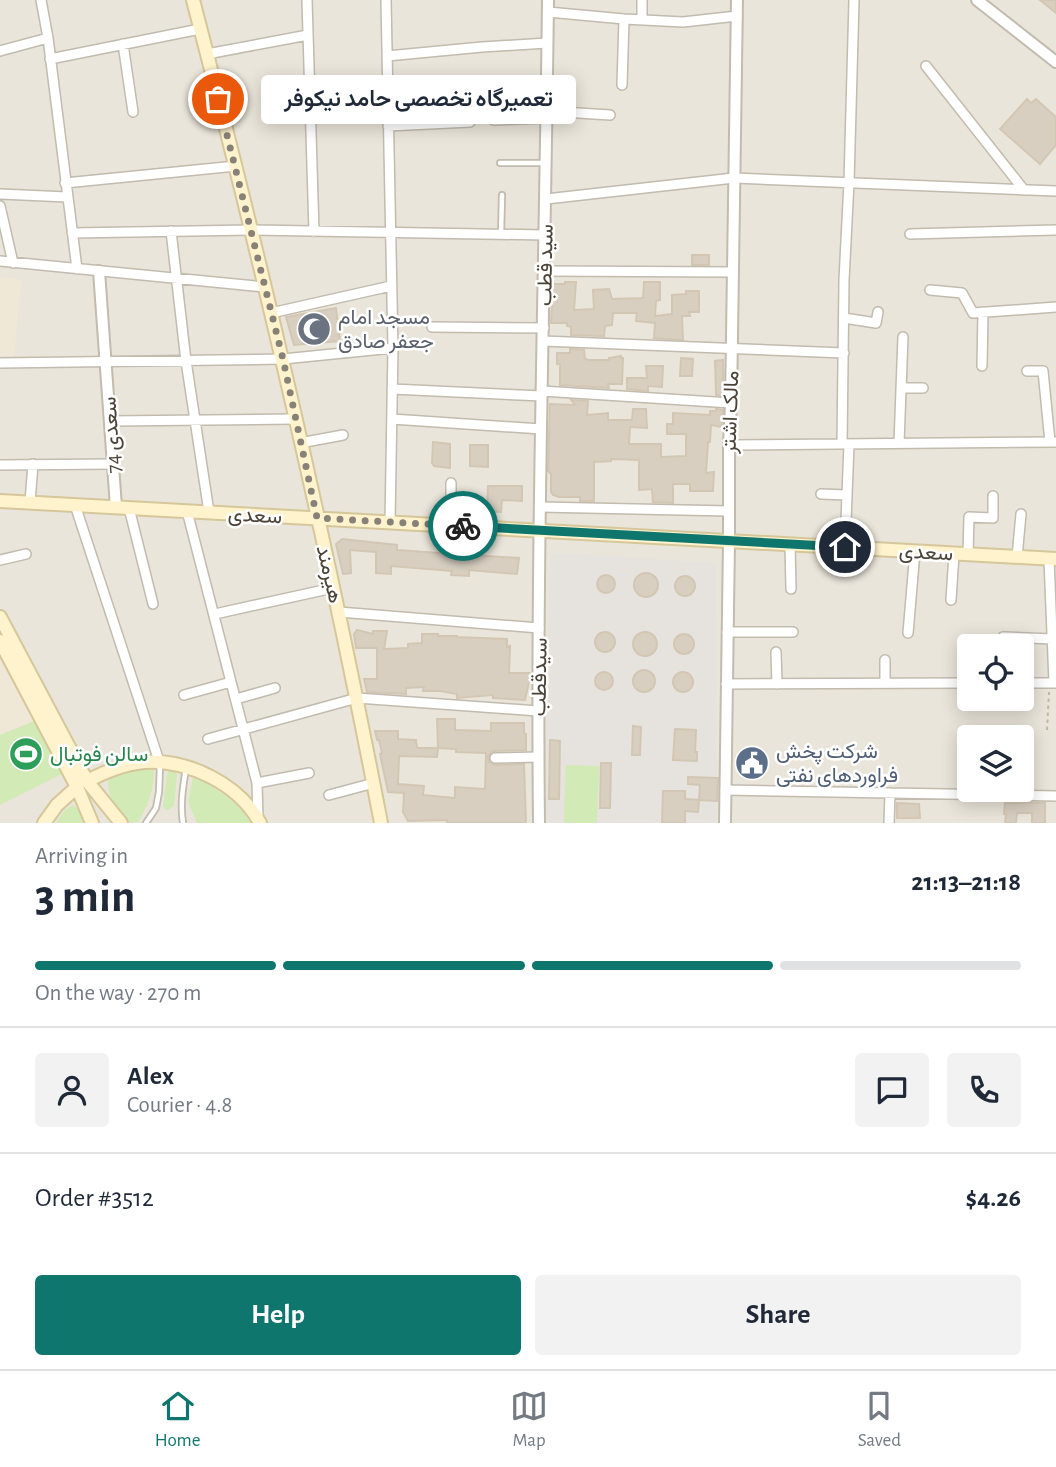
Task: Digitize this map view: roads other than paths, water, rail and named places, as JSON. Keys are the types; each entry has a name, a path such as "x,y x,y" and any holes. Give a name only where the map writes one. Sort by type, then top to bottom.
{"main road":[{"name":"هیرمند","path":"192,0 283,359 339,612 381,823"},
{"name":"سعدی","path":"0,501 1052,559"},
{"path":"0,617 82,784 93,823"},
{"path":"0,641 82,784 110,809 121,823"},
{"path":"44,823 57,805 82,784 112,769 144,762 177,765 209,775 236,794 259,821"},
{"path":"106,823 110,820 110,809"}],"street":[{"path":"41,0 76,269"},
{"path":"307,0 314,232"},
{"path":"386,0 393,348 390,522"},
{"name":"سید قطب","path":"539,531 548,0"},
{"path":"642,0 642,20"},
{"name":"مالک اشتر","path":"725,823 737,0"},
{"path":"845,547 847,495 844,280 854,0"},
{"path":"977,0 1056,62"},
{"path":"548,12 683,22 737,16"},
{"path":"622,85 624,19"},
{"path":"50,58 200,29"},
{"path":"207,54 308,35"},
{"path":"0,51 48,38"},
{"path":"387,56 547,43"},
{"path":"123,44 133,112"},
{"path":"926,66 1024,190"},
{"path":"494,120 547,114 610,115"},
{"path":"388,126 470,122"},
{"path":"65,183 236,166"},
{"path":"546,199 734,178 1056,191"},
{"path":"0,194 67,197"},
{"path":"0,206 13,263"},
{"path":"72,233 251,230 545,235"},
{"path":"910,234 1056,230"},
{"path":"171,231 186,361 209,512"},
{"path":"0,261 265,287"},
{"name":"سعدی 74","path":"99,271 116,507"},
{"path":"545,271 732,272"},
{"path":"271,313 391,286"},
{"path":"930,290 962,293 973,313 1056,307"},
{"path":"844,318 876,323 878,312"},
{"path":"982,366 983,312"},
{"path":"432,327 544,328"},
{"path":"899,443 903,337"},
{"path":"543,341 844,353"},
{"path":"0,363 283,359 393,348"},
{"path":"729,445 1053,442 1043,371 1027,370"},
{"path":"901,388 923,388"},
{"path":"392,389 647,397 732,403"},
{"path":"110,421 295,419"},
{"path":"392,419 541,429"},
{"path":"300,443 343,435"},
{"path":"30,502 33,464"},
{"path":"0,465 113,464"},
{"path":"451,483 451,526"},
{"path":"821,494 847,495"},
{"path":"968,554 969,517 993,518 993,496"},
{"path":"75,505 160,764"},
{"path":"540,506 729,511"},
{"path":"129,508 153,604"},
{"path":"187,511 257,783 259,821"},
{"path":"1017,557 1021,514"},
{"name":"سیدقطب","path":"539,531 539,823"},
{"path":"790,544 791,589"},
{"path":"908,634 915,551"},
{"path":"0,559 26,554"},
{"path":"951,600 954,554"},
{"path":"1034,683 1053,683 1052,559"},
{"path":"215,614 333,588"},
{"path":"339,612 539,628"},
{"path":"727,632 793,632"},
{"path":"1034,638 1052,639"},
{"path":"776,652 777,684"},
{"path":"885,660 885,683"},
{"path":"184,695 232,682"},
{"path":"726,684 957,683"},
{"path":"236,699 275,688"},
{"path":"208,739 357,698 538,711"},
{"path":"495,758 538,757"},
{"path":"257,783 309,773"},
{"path":"329,795 374,783"},
{"path":"725,790 1056,796"},
{"path":"889,823 890,793"}],"lane":[{"path":"500,163 546,163"},
{"path":"501,234 502,195"},
{"path":"146,823 156,808 160,764"},
{"path":"183,823 182,793 186,768"}],"place":[{"name":"تعمیرگاه تخصصی حامد نیکوفر","path":"218,99"},
{"name":"مسجد امام جعفر صادق","path":"314,329"},
{"name":"سالن فوتبال","path":"26,754"},
{"name":"شرکت پخش فراوردهای نفتی","path":"752,763"}]}
